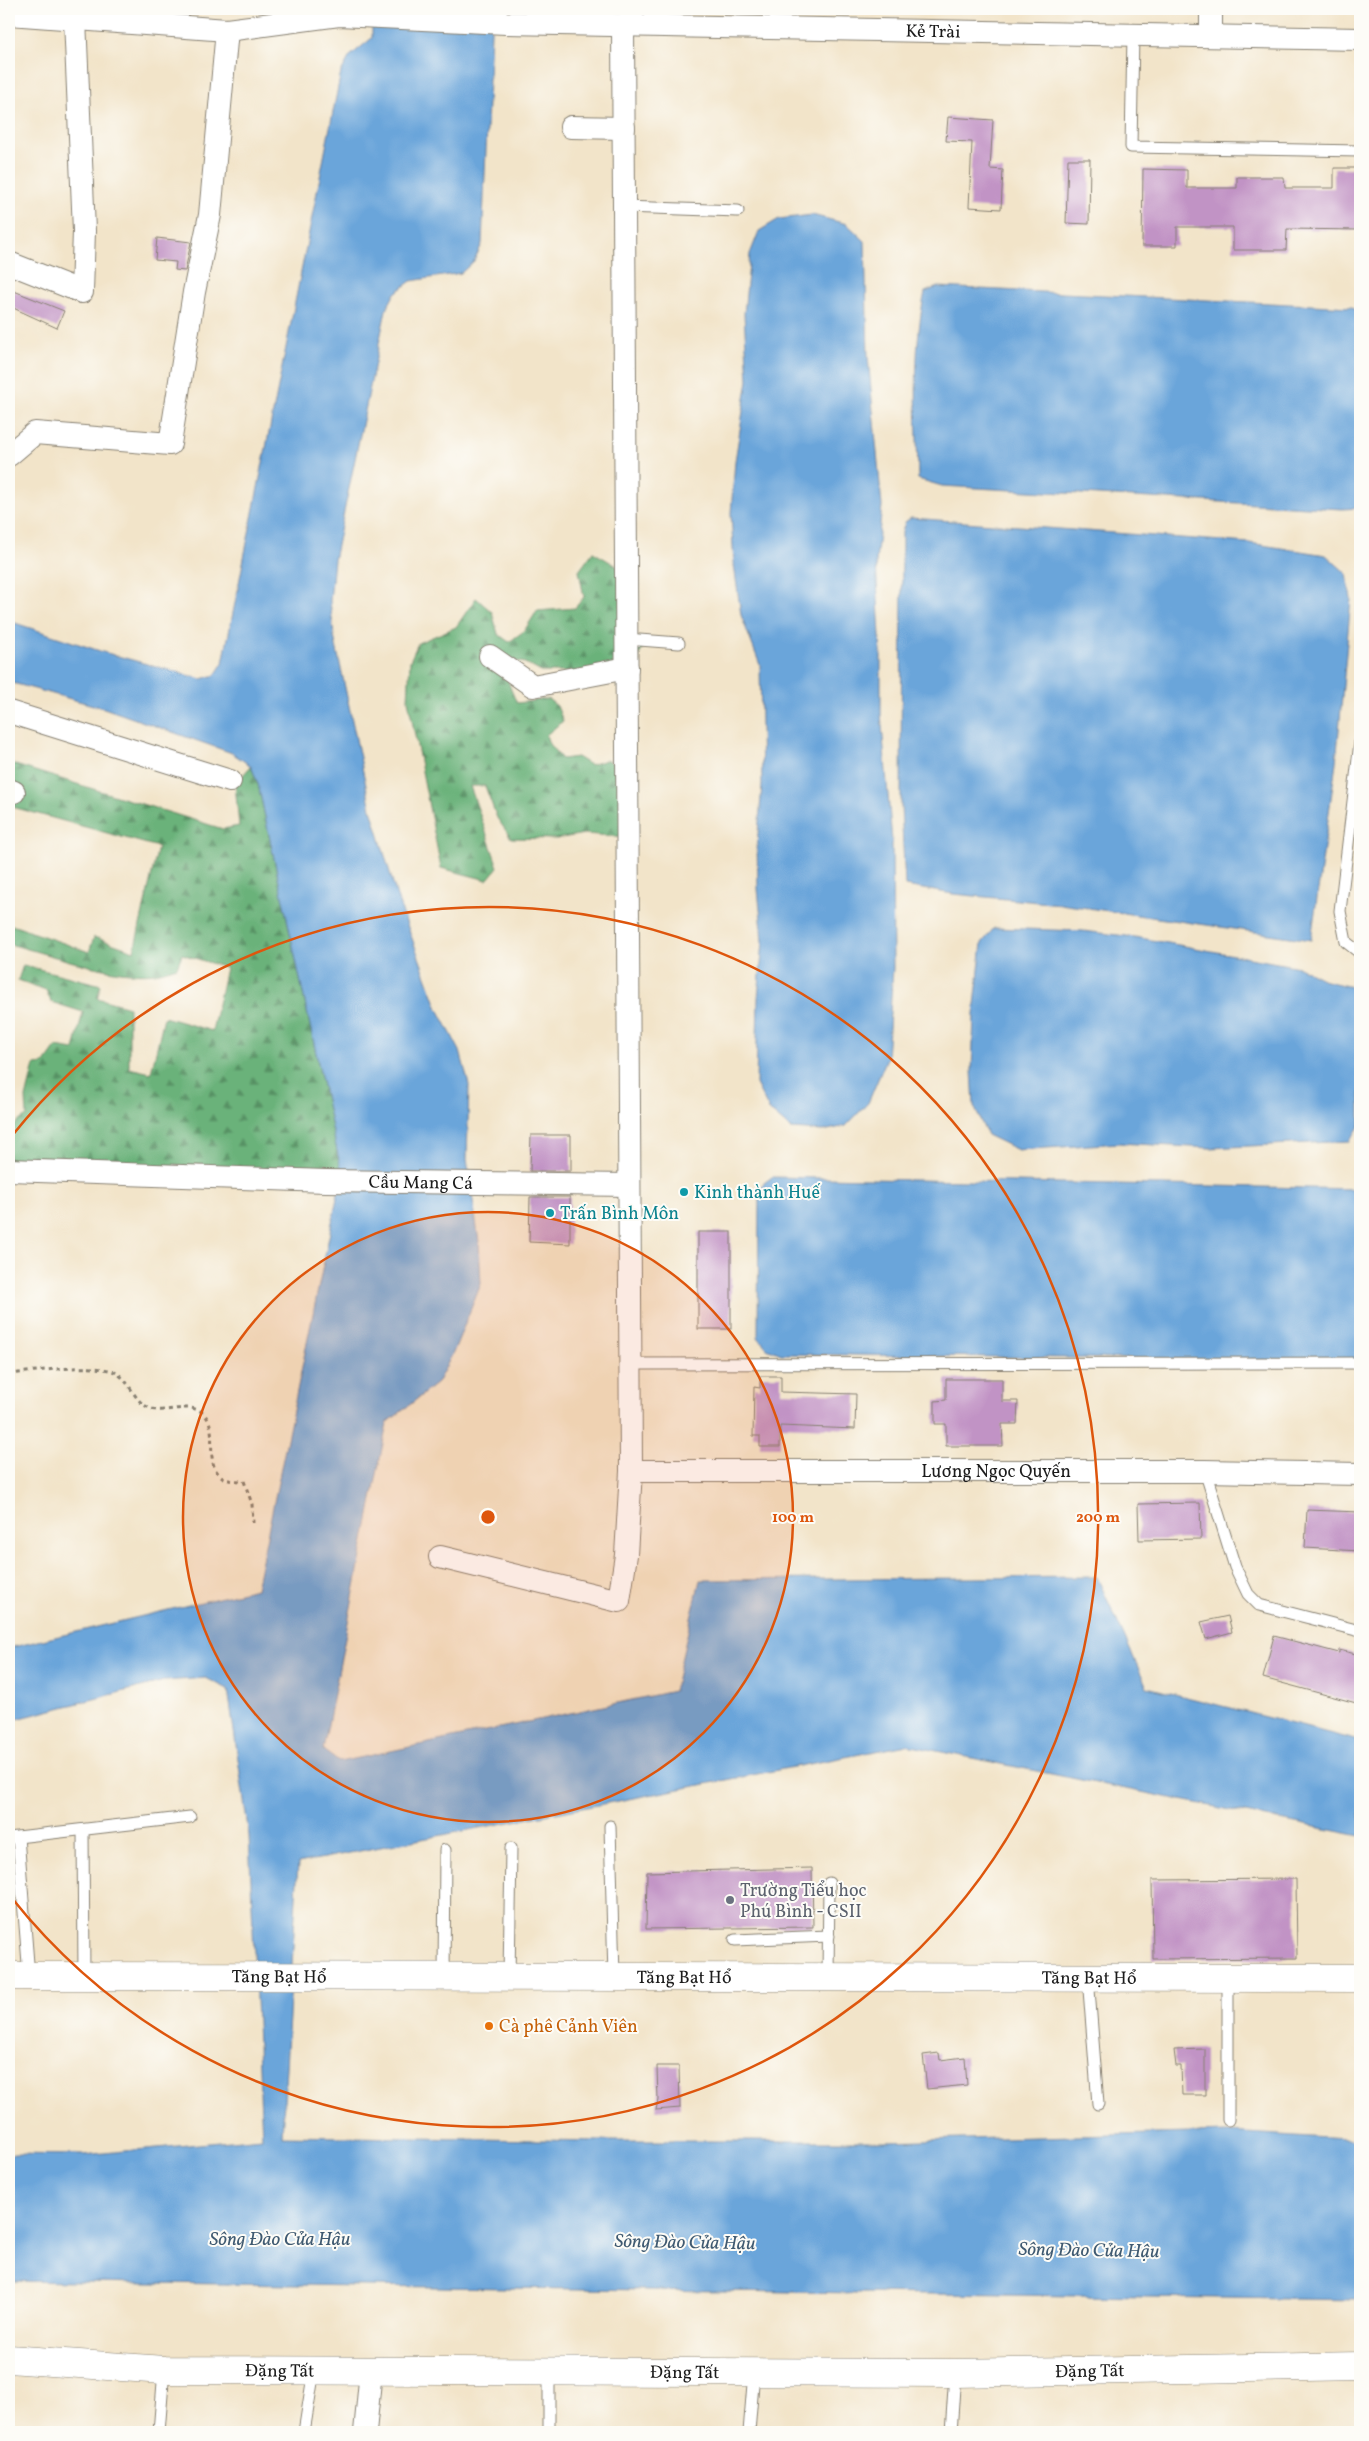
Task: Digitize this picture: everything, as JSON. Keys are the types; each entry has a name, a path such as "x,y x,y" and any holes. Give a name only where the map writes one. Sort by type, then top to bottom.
{"street":[{"path":"1211,9 1211,35"},
{"path":"9,14 75,19 152,17 227,30 210,215 194,292 170,444 35,433 9,455"},
{"name":"Kẻ Trài","path":"227,30 339,15 511,18 623,25 695,18 1133,34 1360,39"},
{"path":"9,263 82,292 84,232 75,19"},
{"path":"440,1557 619,1601 626,1555 631,1471 631,1364 623,25"},
{"path":"571,127 624,128"},
{"path":"490,656 533,686 627,668"},
{"path":"9,712 230,781"},
{"name":"Cầu Mang Cá","path":"9,1170 326,1181 629,1186"},
{"name":"Lương Ngọc Quyến","path":"631,1471 1205,1470 1360,1474"},
{"name":"Tăng Bạt Hổ","path":"19,1976 1360,1978"},
{"name":"Đặng Tất","path":"9,2358 164,2370 314,2369 955,2373 1360,2366"},
{"path":"365,2432 371,2370"}],"lane":[{"path":"1133,34 1131,147 1360,151"},
{"path":"624,207 738,211"},
{"path":"626,639 679,642"},
{"path":"1360,742 1340,911 1346,942 1360,953"},
{"path":"631,1364 1360,1363"},
{"path":"1205,1470 1235,1566 1248,1594 1258,1605 1360,1631"},
{"path":"19,1976 13,1838 190,1818"},
{"path":"610,1826 614,1977"},
{"path":"83,1830 84,1976"},
{"path":"509,1977 511,1848"},
{"path":"444,1977 445,1850"},
{"path":"828,1977 829,1883"},
{"path":"735,1940 829,1936"},
{"path":"1088,1977 1098,2104"},
{"path":"1228,1979 1228,2120"},
{"path":"304,2432 314,2369"},
{"path":"159,2432 164,2370"},
{"path":"549,2371 549,2432"},
{"path":"749,2432 754,2371"},
{"path":"951,2432 955,2373"}],"path":[{"path":"9,1374 88,1367 117,1373 126,1382 132,1394 153,1409 188,1408 202,1412 209,1420 212,1462 218,1473 226,1480 244,1481 252,1504 253,1523"}],"green space":[{"path":"593,552 617,566 627,626 644,645 638,658 642,675 616,679 562,672 541,672 525,663 510,660 508,677 517,703 548,699 557,706 563,721 546,735 549,744 562,759 577,757 590,765 606,760 624,768 629,837 584,834 556,839 511,838 497,818 485,786 470,786 498,867 487,880 441,868 408,700 410,661 418,643 456,627 476,598 492,612 498,634 509,642 524,631 537,611 575,608 584,597 579,571"},
{"path":"9,763 223,829 239,826 235,784 251,766 258,784 342,1174 9,1166 9,1137 14,1126 27,1116 26,1098 34,1065 44,1064 56,1047 74,1050 83,1012 51,1002 46,990 18,980 23,965 101,985 97,998 129,1007 129,1068 151,1073 164,1017 212,1031 226,968 182,954 177,967 154,973 138,974 102,969 9,944 9,924 89,952 94,937 134,951 158,847 9,806"}],"water":[{"name":"Sông Đào Cửa Hậu","path":"372,9 492,9 482,244 474,261 461,273 411,281 395,293 386,310 334,560 330,601 334,636 371,809 399,903 438,1009 460,1051 469,1085 467,1159 479,1242 481,1284 453,1353 437,1383 387,1423 323,1750 339,1762 674,1691 700,1580 1097,1577 1147,1687 1360,1741 1360,1836 907,1745 298,1863 282,2136 603,2141 885,2141 1229,2132 1360,2140 1360,2300 9,2281 9,2154 83,2155 262,2138 249,1836 228,1689 206,1678 164,1681 9,1721 9,1648 256,1589 342,1174 258,784 251,766 232,753 104,708 9,682 9,621 103,652 202,679 215,675 223,663 341,72 350,56 372,38"},
{"path":"812,215 847,224 865,241 868,357 882,506 876,562 881,655 881,714 892,841 893,968 887,1058 868,1103 846,1126 823,1131 791,1129 769,1110 756,1084 758,998 763,941 758,889 757,845 762,785 760,665 741,615 734,565 731,513 735,461 748,380 744,314 750,254 759,231 779,219"},
{"path":"938,287 1352,307 1360,315 1360,508 1342,509 942,486 918,479 916,385 918,338 925,292"},
{"path":"911,518 1249,543 1326,555 1347,574 1351,599 1336,763 1311,940 1060,904 953,894 905,886 901,806 902,532 905,522"},
{"path":"994,928 1083,931 1135,937 1299,967 1326,981 1360,989 1360,1125 1350,1141 1210,1148 1119,1143 1018,1150 987,1135 974,1106 972,1071 974,1014 982,943"},
{"path":"772,1177 1360,1189 1360,1362 781,1354 767,1348 758,1337 759,1193 764,1183"}],"building":[{"path":"948,117 993,120 990,169 1003,170 1001,209 969,207 972,142 946,141"},
{"path":"1068,159 1090,159 1089,224 1066,223"},
{"path":"1334,168 1360,168 1360,230 1287,229 1286,250 1233,250 1233,227 1177,227 1177,246 1142,246 1143,169 1187,170 1187,188 1237,188 1237,177 1284,177 1285,188 1334,188"},
{"path":"157,238 191,242 185,271 175,270 176,262 155,260"},
{"path":"9,289 64,311 57,328 9,306"},
{"path":"531,1135 571,1135 571,1171 530,1171"},
{"path":"530,1197 570,1197 570,1244 529,1242"},
{"path":"698,1232 731,1232 731,1329 698,1329"},
{"path":"760,1376 781,1376 781,1392 856,1394 855,1429 780,1426 780,1447 760,1447 760,1436 753,1436 754,1387 760,1388"},
{"path":"946,1379 1002,1379 1002,1401 1018,1401 1017,1424 1002,1424 1003,1446 946,1446 946,1424 935,1424 935,1401 946,1400"},
{"path":"1200,1503 1201,1539 1139,1540 1138,1504"},
{"path":"1307,1510 1360,1512 1360,1551 1305,1548"},
{"path":"1228,1616 1232,1632 1206,1639 1201,1622"},
{"path":"1274,1636 1339,1653 1339,1650 1360,1655 1360,1704 1263,1678"},
{"name":"Trường Tiểu học Phú Bình - CSII","path":"812,1868 813,1927 646,1929 647,1872"},
{"path":"1296,1879 1297,1958 1153,1959 1152,1880"},
{"path":"1205,2049 1205,2095 1182,2095 1181,2066 1176,2066 1174,2050"},
{"path":"939,2053 940,2060 965,2057 967,2085 927,2089 923,2055"},
{"path":"657,2066 679,2066 680,2108 656,2110 658,2100"}],"place":[{"name":"Kinh thành Huế","path":"684,1192"},
{"name":"Trấn Bình Môn","path":"550,1213"},
{"name":"Trường Tiểu học Phú Bình - CSII","path":"730,1900"},
{"name":"Cà phê Cảnh Viên","path":"489,2026"}]}
